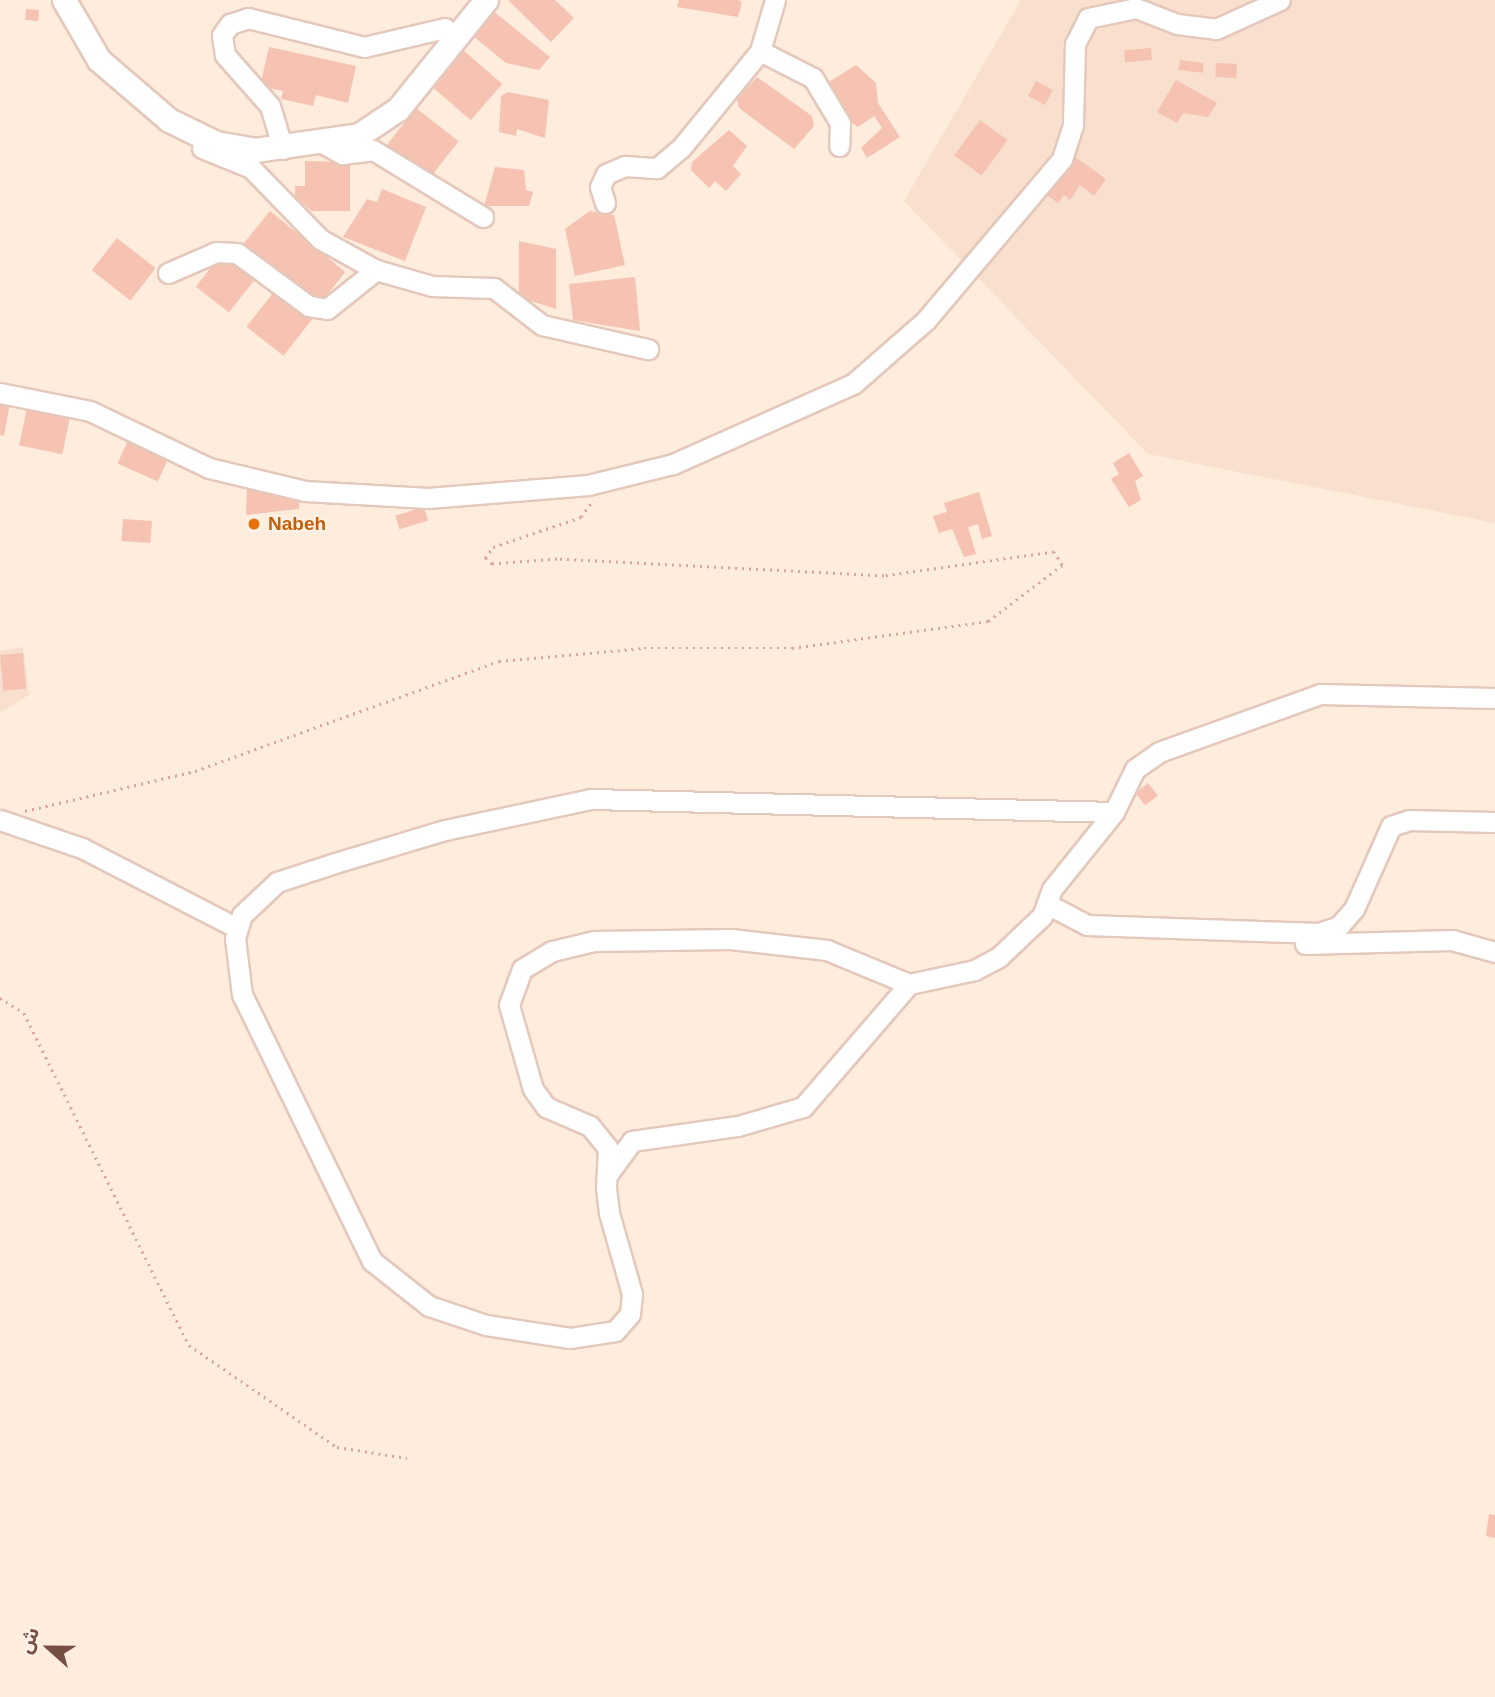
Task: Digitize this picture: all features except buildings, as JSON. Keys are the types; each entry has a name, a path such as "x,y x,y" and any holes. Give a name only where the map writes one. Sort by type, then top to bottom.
{"street":[{"path":"64,0 99,60 185,131 230,148 282,142 353,122 389,98 467,0"},
{"path":"162,111 233,132 282,142 324,144 359,135 398,109 486,0"},
{"path":"605,203 600,187 606,174 670,160 760,51 775,0"},
{"path":"0,393 90,411 209,468 306,491 428,498 588,485 673,464 762,428 853,384 894,349 995,244 1062,159 1073,125 1074,44 1088,18 1136,8 1177,24 1216,29 1280,0"},
{"path":"282,142 270,106 225,55 224,30 244,9 364,47 445,28"},
{"path":"760,51 813,78 840,123 839,146"},
{"path":"185,131 191,142 251,168 320,239 376,270 432,286 494,288 542,325 648,349"},
{"path":"324,144 342,154 373,150 483,217"},
{"path":"168,273 216,252 237,253 309,306 327,309 376,270"},
{"path":"1114,812 591,799 445,830 277,882 242,915 237,928 242,995 354,1233 405,1292 486,1325 570,1338 615,1331 630,1314 632,1294 609,1213 608,1148 590,1126 546,1107 533,1089 509,1005 511,986 537,957 594,941 731,939 827,950 909,984 985,966 1031,929 1048,904 1063,874 1114,812 1135,769 1159,752 1320,694 1495,698"},
{"path":"1,820 82,848 237,928"},
{"path":"1048,904 1087,925 1198,930 1330,930 1354,909 1391,826 1409,820 1495,822"},
{"path":"1198,930 1224,943 1452,940 1495,952"},
{"path":"608,1174 632,1141 738,1126 803,1107 909,984"}],"path":[{"path":"1,820 195,771 499,662 644,648 792,648 940,632 988,621 1062,565 1054,552 884,576 557,559 492,564 485,558 493,547 581,517 592,506 588,485"},
{"path":"0,998 24,1013 189,1345 337,1447 407,1458"}],"shaded area":[{"path":"1021,0 1495,0 1495,523 1148,454 904,201"},
{"path":"23,647 29,695 0,713 0,651"}],"place":[{"name":"Nabeh","path":"254,524"}]}
